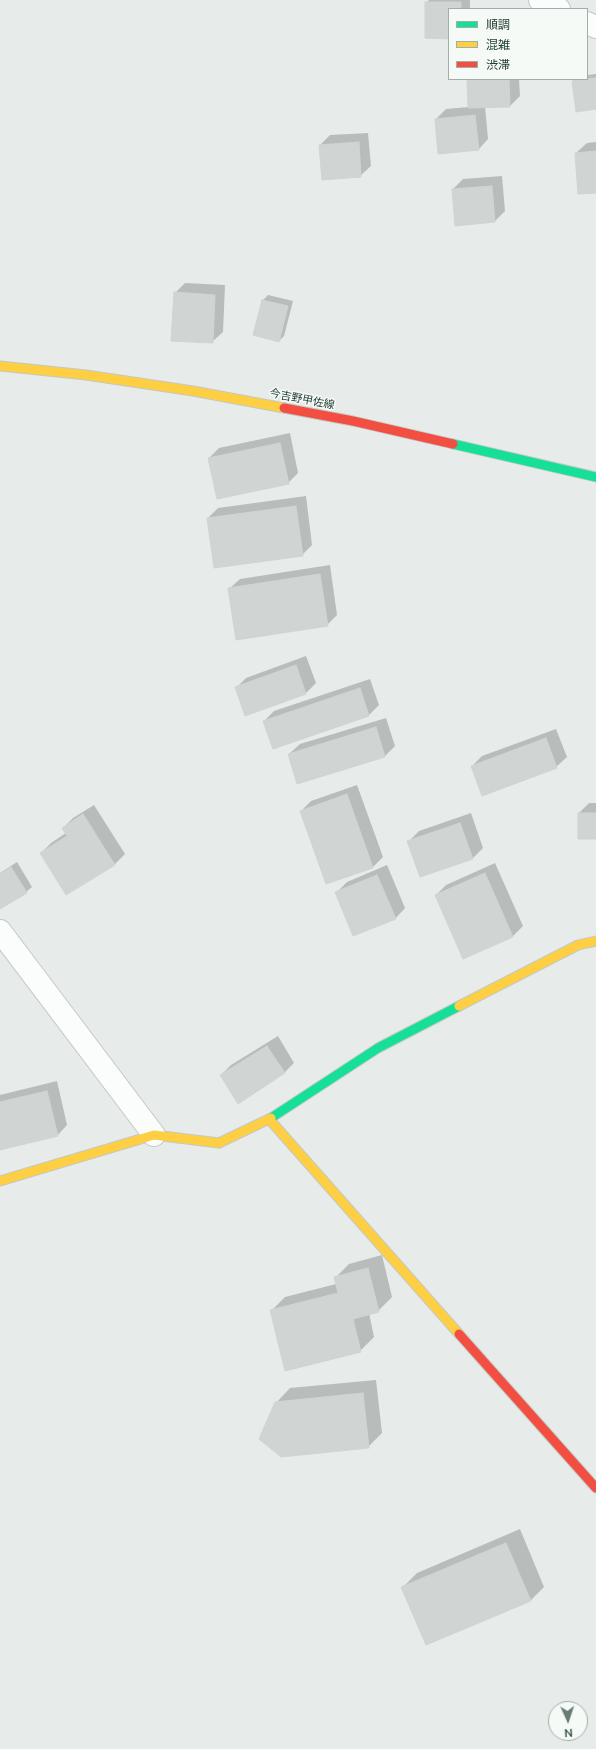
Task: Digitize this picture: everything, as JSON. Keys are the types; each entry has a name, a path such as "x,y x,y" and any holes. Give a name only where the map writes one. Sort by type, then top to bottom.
{"street":[{"path":"540,0 557,8"},
{"name":"今吉野甲佐線","path":"0,366 86,375 193,391 352,421 596,478"},
{"path":"0,931 154,1135"},
{"path":"0,1181 154,1135 219,1143 269,1119 378,1048 578,945 596,941"},
{"path":"269,1119 596,1488"}],"building":[{"path":"425,2 461,2 461,8 448,8 448,39 425,38"},
{"path":"596,78 596,109 576,112 572,81"},
{"path":"467,80 509,80 510,107 468,108"},
{"path":"475,115 479,150 438,154 435,119"},
{"path":"359,142 361,177 322,180 319,145"},
{"path":"596,151 596,193 578,194 575,153"},
{"path":"492,186 495,222 455,226 452,189"},
{"path":"174,292 215,295 213,343 171,341"},
{"path":"262,300 288,306 279,342 253,335"},
{"path":"280,443 289,484 217,499 208,458"},
{"path":"296,506 303,556 214,568 207,518"},
{"path":"320,574 328,626 236,640 228,588"},
{"path":"296,665 306,694 245,716 235,687"},
{"path":"360,688 369,716 273,749 263,721"},
{"path":"376,727 385,757 297,784 288,754"},
{"path":"546,738 557,768 482,796 471,766"},
{"path":"347,794 373,868 326,884 300,811"},
{"path":"578,813 596,813 596,839 578,839"},
{"path":"83,814 115,865 66,895 40,853 67,836 62,828"},
{"path":"460,823 473,859 420,877 407,841"},
{"path":"11,867 27,893 0,909 0,874"},
{"path":"485,873 513,937 463,959 435,895"},
{"path":"377,875 396,919 353,936 335,892"},
{"path":"267,1046 285,1073 238,1104 220,1075"},
{"path":"47,1091 58,1136 0,1150 0,1102"},
{"path":"368,1268 379,1312 353,1319 361,1352 285,1371 270,1310 338,1293 334,1277"},
{"path":"363,1393 369,1448 281,1457 259,1439 275,1402"},
{"path":"506,1543 531,1601 426,1645 401,1587"}],"traffic: fast":[{"path":"453,444 596,477"},
{"path":"271,1118 378,1048 459,1006"}],"traffic: slow":[{"path":"0,366 86,375 193,391 284,408"},
{"path":"459,1006 578,945 596,941"},
{"path":"0,1181 154,1135 219,1143 271,1118"},
{"path":"269,1119 459,1334"}],"traffic: jam":[{"path":"284,408 353,421 453,444"},
{"path":"459,1334 596,1488"}]}
